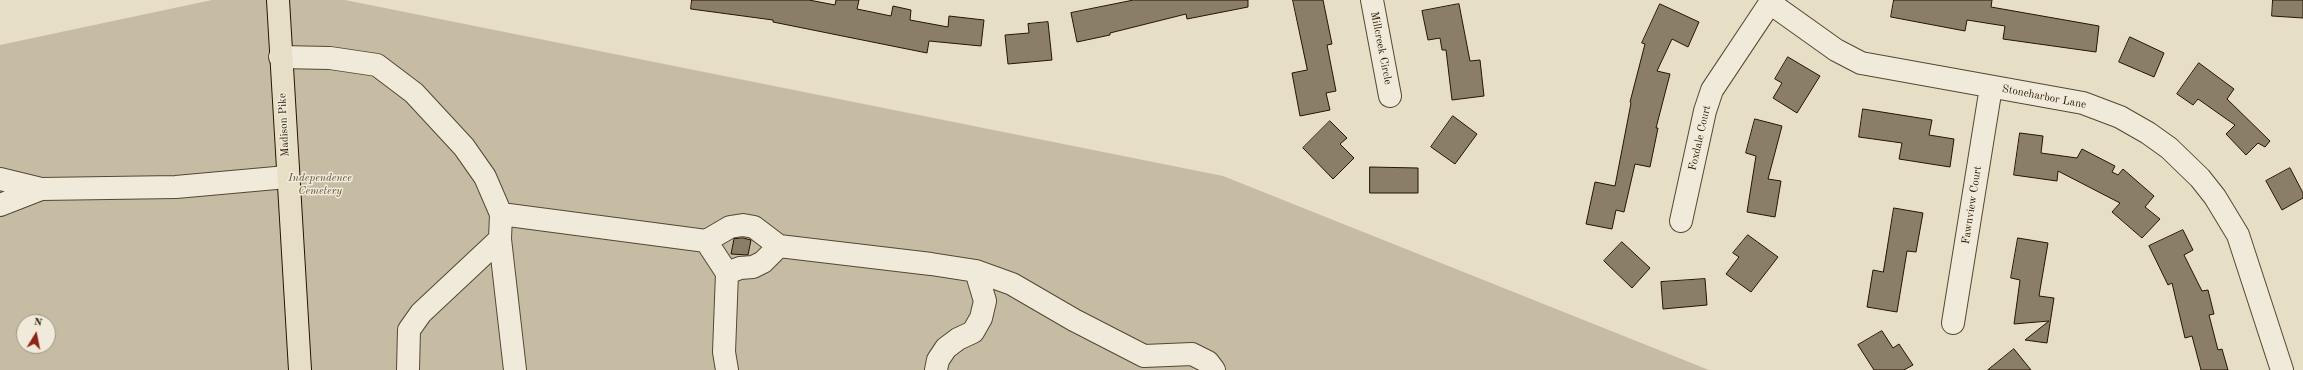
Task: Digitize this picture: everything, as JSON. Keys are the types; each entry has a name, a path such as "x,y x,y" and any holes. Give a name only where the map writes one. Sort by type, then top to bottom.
{"main road":[{"name":"Madison Pike","path":"278,0 287,177 300,370"}],"street":[{"name":"Millcreek Circle","path":"1372,0 1390,96"},
{"name":"Stoneharbor Lane","path":"1771,2 1836,50 1861,63 2083,103 2120,117 2148,133 2169,148 2200,178 2215,197 2238,235 2282,370"},
{"name":"Foxdale Court","path":"1681,221 1705,111 1712,90 1771,2"},
{"path":"280,57 330,58 377,65 414,93 464,147 485,177 501,214 500,239 515,370"},
{"name":"Fawnview Court","path":"1952,323 1991,87"},
{"path":"0,179 41,189 176,187 287,177"},
{"path":"0,206 41,189"},
{"path":"501,214 706,241 730,227 743,225 754,227 779,246 931,264 976,271 1012,284 1148,363 1192,354 1208,362 1214,370"},
{"path":"408,370 409,330 421,313 500,239"},
{"path":"706,241 727,273 724,352 727,370"},
{"path":"727,273 740,268 753,267 763,262 779,246"},
{"path":"936,370 938,360 946,348 958,339 973,332 981,318 985,301 976,271"}],"green space":[{"name":"Independence Cemetery","path":"212,0 345,0 1223,176 1709,370 0,370 0,45"}],"building":[{"path":"692,0 809,0 835,5 836,0 859,0 857,9 891,16 893,6 911,10 910,20 948,27 949,16 984,20 981,46 929,41 927,53 773,22 773,20 691,9"},
{"path":"1134,0 1248,0 1248,7 1187,19 1186,14 1110,33 1110,35 1077,42 1071,13"},
{"path":"1293,0 1323,0 1332,44 1327,45 1336,91 1326,93 1330,110 1300,116 1292,73 1307,70"},
{"path":"1894,0 1992,0 1991,7 2099,26 2096,52 2003,39 2005,26 1967,20 1965,31 1891,17"},
{"path":"2273,0 2303,0 2303,18 2272,16"},
{"path":"1459,4 1470,61 1480,60 1484,96 1452,100 1446,50 1442,50 1440,38 1428,40 1422,11"},
{"path":"1660,4 1699,22 1688,47 1672,39 1657,71 1670,74 1656,128 1658,128 1650,167 1635,164 1624,212 1616,210 1612,229 1586,224 1595,182 1615,186 1630,102 1645,44 1642,43"},
{"path":"1048,22 1052,60 1008,64 1005,35 1029,33 1028,24"},
{"path":"2130,37 2164,53 2154,77 2119,62"},
{"path":"1788,57 1820,76 1797,113 1773,98 1782,83 1775,79"},
{"path":"2199,63 2234,89 2227,99 2270,141 2265,147 2258,143 2246,155 2226,134 2235,125 2198,99 2193,105 2177,94"},
{"path":"1863,109 1932,120 1929,135 1954,139 1950,167 1899,159 1902,143 1859,137"},
{"path":"1453,116 1477,134 1455,164 1431,147"},
{"path":"1755,119 1782,126 1768,179 1781,181 1775,217 1747,212 1756,156 1746,153"},
{"path":"1330,121 1347,138 1340,144 1354,158 1333,179 1303,148"},
{"path":"2020,133 2043,136 2041,153 2077,158 2082,149 2115,166 2112,172 2118,175 2123,169 2154,196 2145,207 2160,219 2142,238 2112,212 2120,203 2058,171 2057,181 2014,175"},
{"path":"1370,167 1418,168 1418,193 1370,193"},
{"path":"2290,168 2303,193 2303,198 2282,210 2266,181"},
{"path":"1894,208 1923,213 1916,252 1907,251 1897,312 1867,307 1873,270 1883,272"},
{"path":"2183,230 2193,250 2184,255 2202,291 2208,290 2214,314 2209,315 2218,350 2222,349 2228,370 2201,370 2192,336 2185,338 2172,283 2168,285 2149,246"},
{"path":"1748,235 1778,257 1751,292 1726,274 1739,257 1733,253"},
{"path":"743,238 751,240 748,255 731,254 734,239"},
{"path":"2018,238 2048,243 2039,296 2054,298 2047,343 2025,340 2049,321 2014,324 2020,280 2011,278"},
{"path":"1622,242 1650,268 1632,288 1604,261"},
{"path":"1705,279 1707,305 1663,309 1661,282"},
{"path":"1882,331 1893,348 1899,344 1913,365 1904,370 1874,370 1858,345"},
{"path":"2014,349 2031,370 1988,370"}]}
